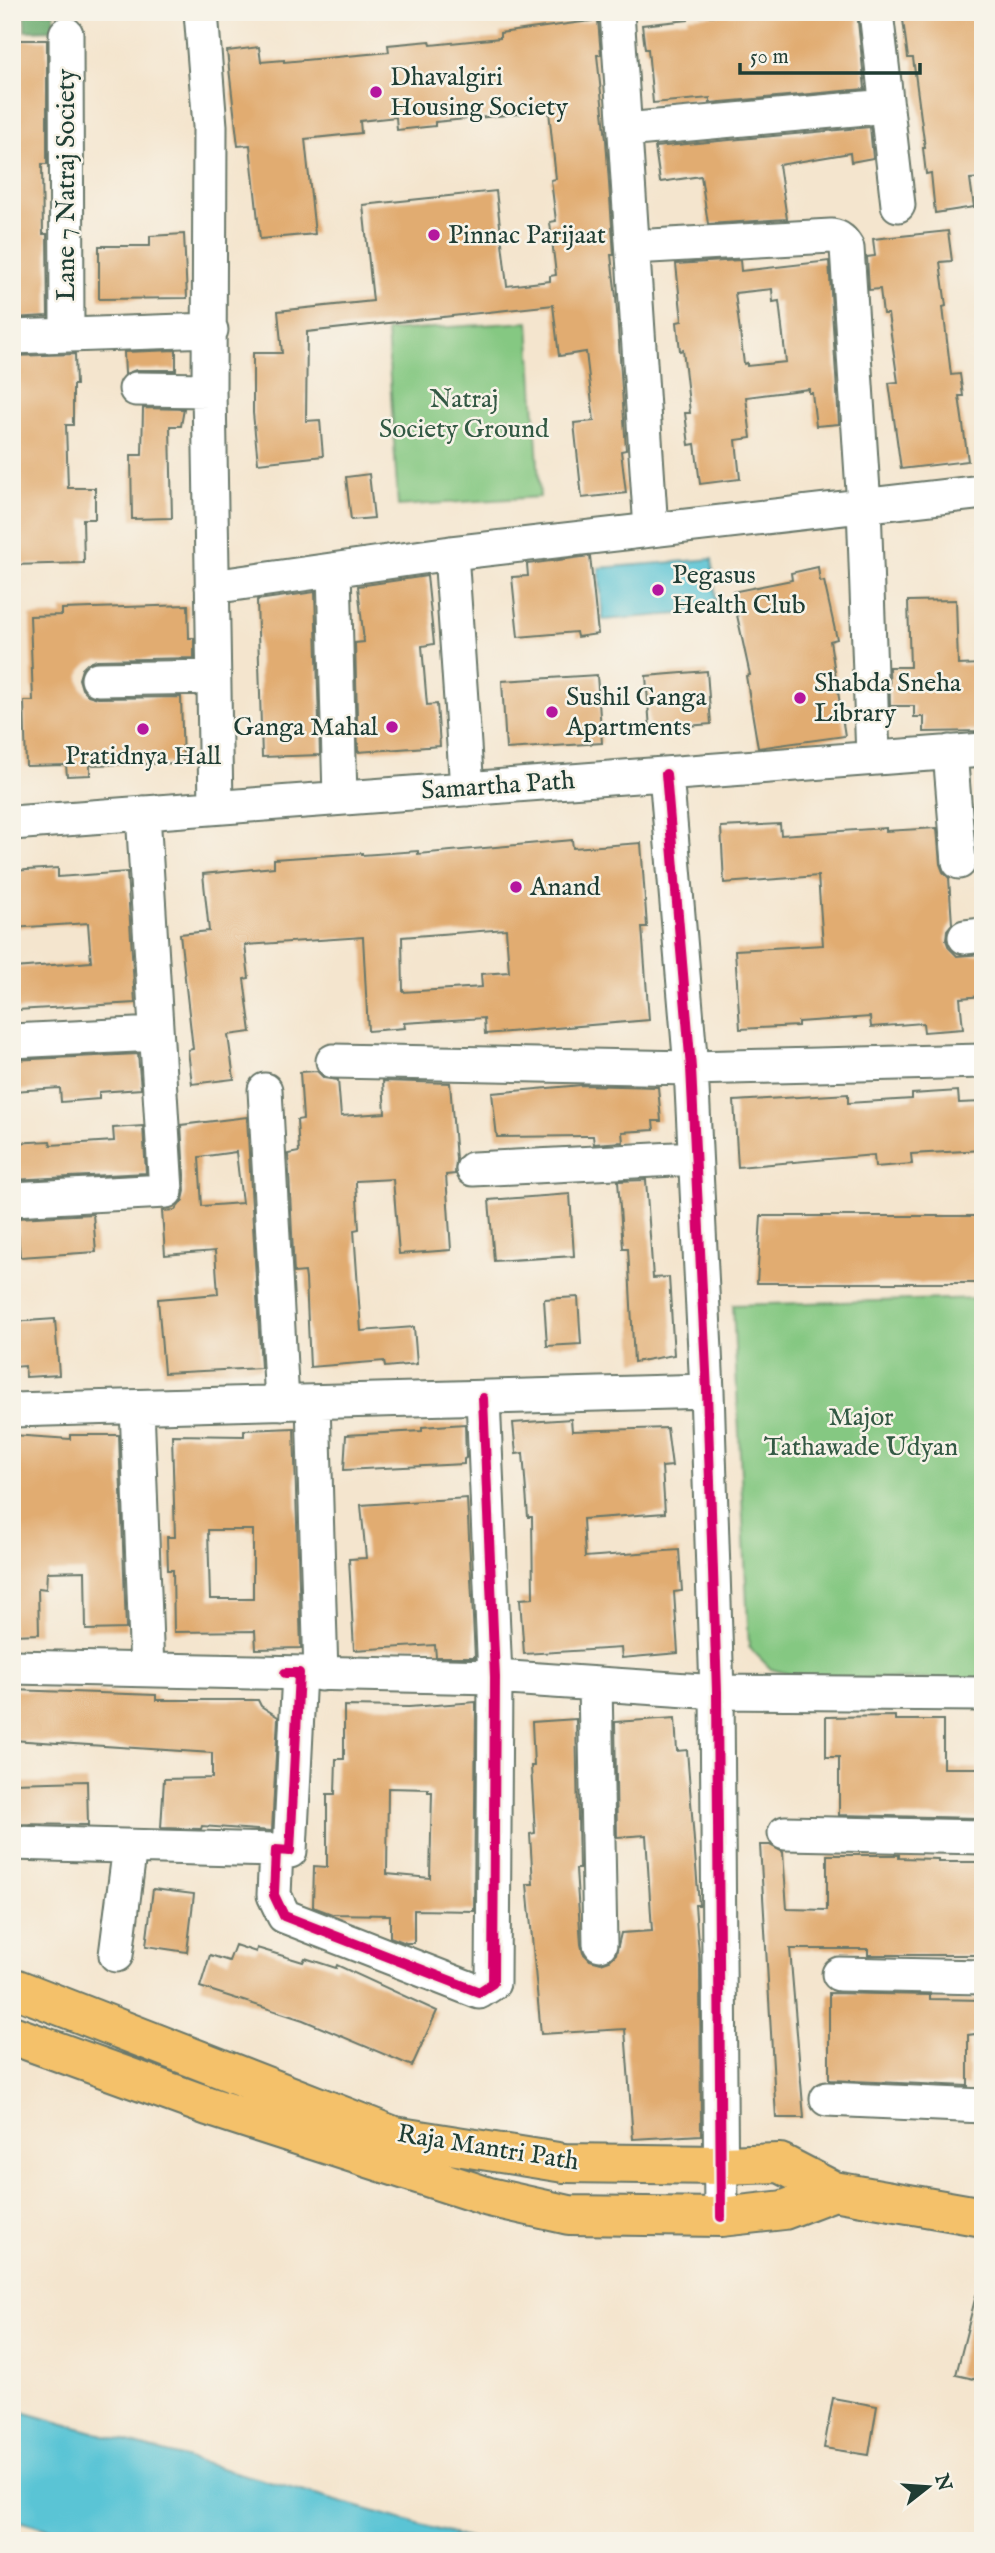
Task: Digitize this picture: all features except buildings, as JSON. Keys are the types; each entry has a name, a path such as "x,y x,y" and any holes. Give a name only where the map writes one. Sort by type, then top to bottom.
{"main road":[{"name":"Raja Mantri Path","path":"12,1987 394,2136 564,2163 780,2163 834,2191 983,2217"},
{"path":"12,2035 208,2106 489,2197 569,2215 721,2217 784,2210 834,2191"}],"street":[{"path":"201,12 210,126 209,390 216,807"},
{"path":"617,12 651,530"},
{"path":"876,12 898,205"},
{"name":"Lane 7 Natraj Society","path":"66,34 67,335"},
{"path":"625,130 887,106"},
{"path":"633,247 831,236 841,239 847,248 864,506 873,758"},
{"path":"12,337 211,330"},
{"path":"136,389 209,390"},
{"path":"212,587 451,553 983,492"},
{"path":"451,553 467,789"},
{"path":"334,570 340,798"},
{"path":"98,679 214,677"},
{"name":"Samartha Path","path":"12,822 983,750"},
{"path":"950,752 959,862"},
{"path":"666,774 691,1068 707,1391 717,1692 721,2217"},
{"path":"12,1199 166,1191 143,813"},
{"path":"12,1041 156,1034"},
{"path":"333,1061 691,1068 983,1061"},
{"path":"265,1090 298,1403 321,1674"},
{"path":"473,1169 695,1157"},
{"path":"12,1410 707,1391"},
{"path":"276,1850 274,1895 284,1916 479,1992 493,1983 495,1677 483,1398"},
{"path":"137,1407 147,1670"},
{"path":"12,1667 495,1677 717,1692 983,1695"},
{"path":"12,1843 290,1851 299,1673 285,1673"},
{"path":"595,1685 600,1944"},
{"path":"785,1833 983,1838"},
{"path":"116,1955 130,1846"},
{"path":"839,1974 983,1977"},
{"path":"827,2099 983,2106"}],"green space":[{"path":"25,12 54,12 54,30 25,31"},
{"name":"Natraj Society Ground","path":"529,322 540,497 398,506 387,331"},
{"name":"Major Tathawade Udyan","path":"983,1298 983,1679 811,1680 771,1669 749,1647 733,1305"}],"water":[{"name":"Pegasus Health Club","path":"712,559 717,611 603,620 599,568"},
{"path":"12,2409 478,2541 89,2541 12,2519"}],"cycle path":[{"path":"666,774 691,1068 707,1391 717,1692 721,2217"},
{"path":"285,1673 299,1673 290,1851 276,1850 274,1895 284,1916 479,1992 493,1983 495,1677 483,1398"}],"place":[{"name":"Dhavalgiri Housing Society","path":"376,92"},
{"name":"Pinnac Parijaat","path":"434,235"},
{"name":"Pegasus Health Club","path":"658,590"},
{"name":"Shabda Sneha Library","path":"800,698"},
{"name":"Sushil Ganga Apartments","path":"552,712"},
{"name":"Ganga Mahal","path":"392,727"},
{"name":"Pratidnya Hall","path":"143,729"},
{"name":"Anand","path":"516,887"}]}
